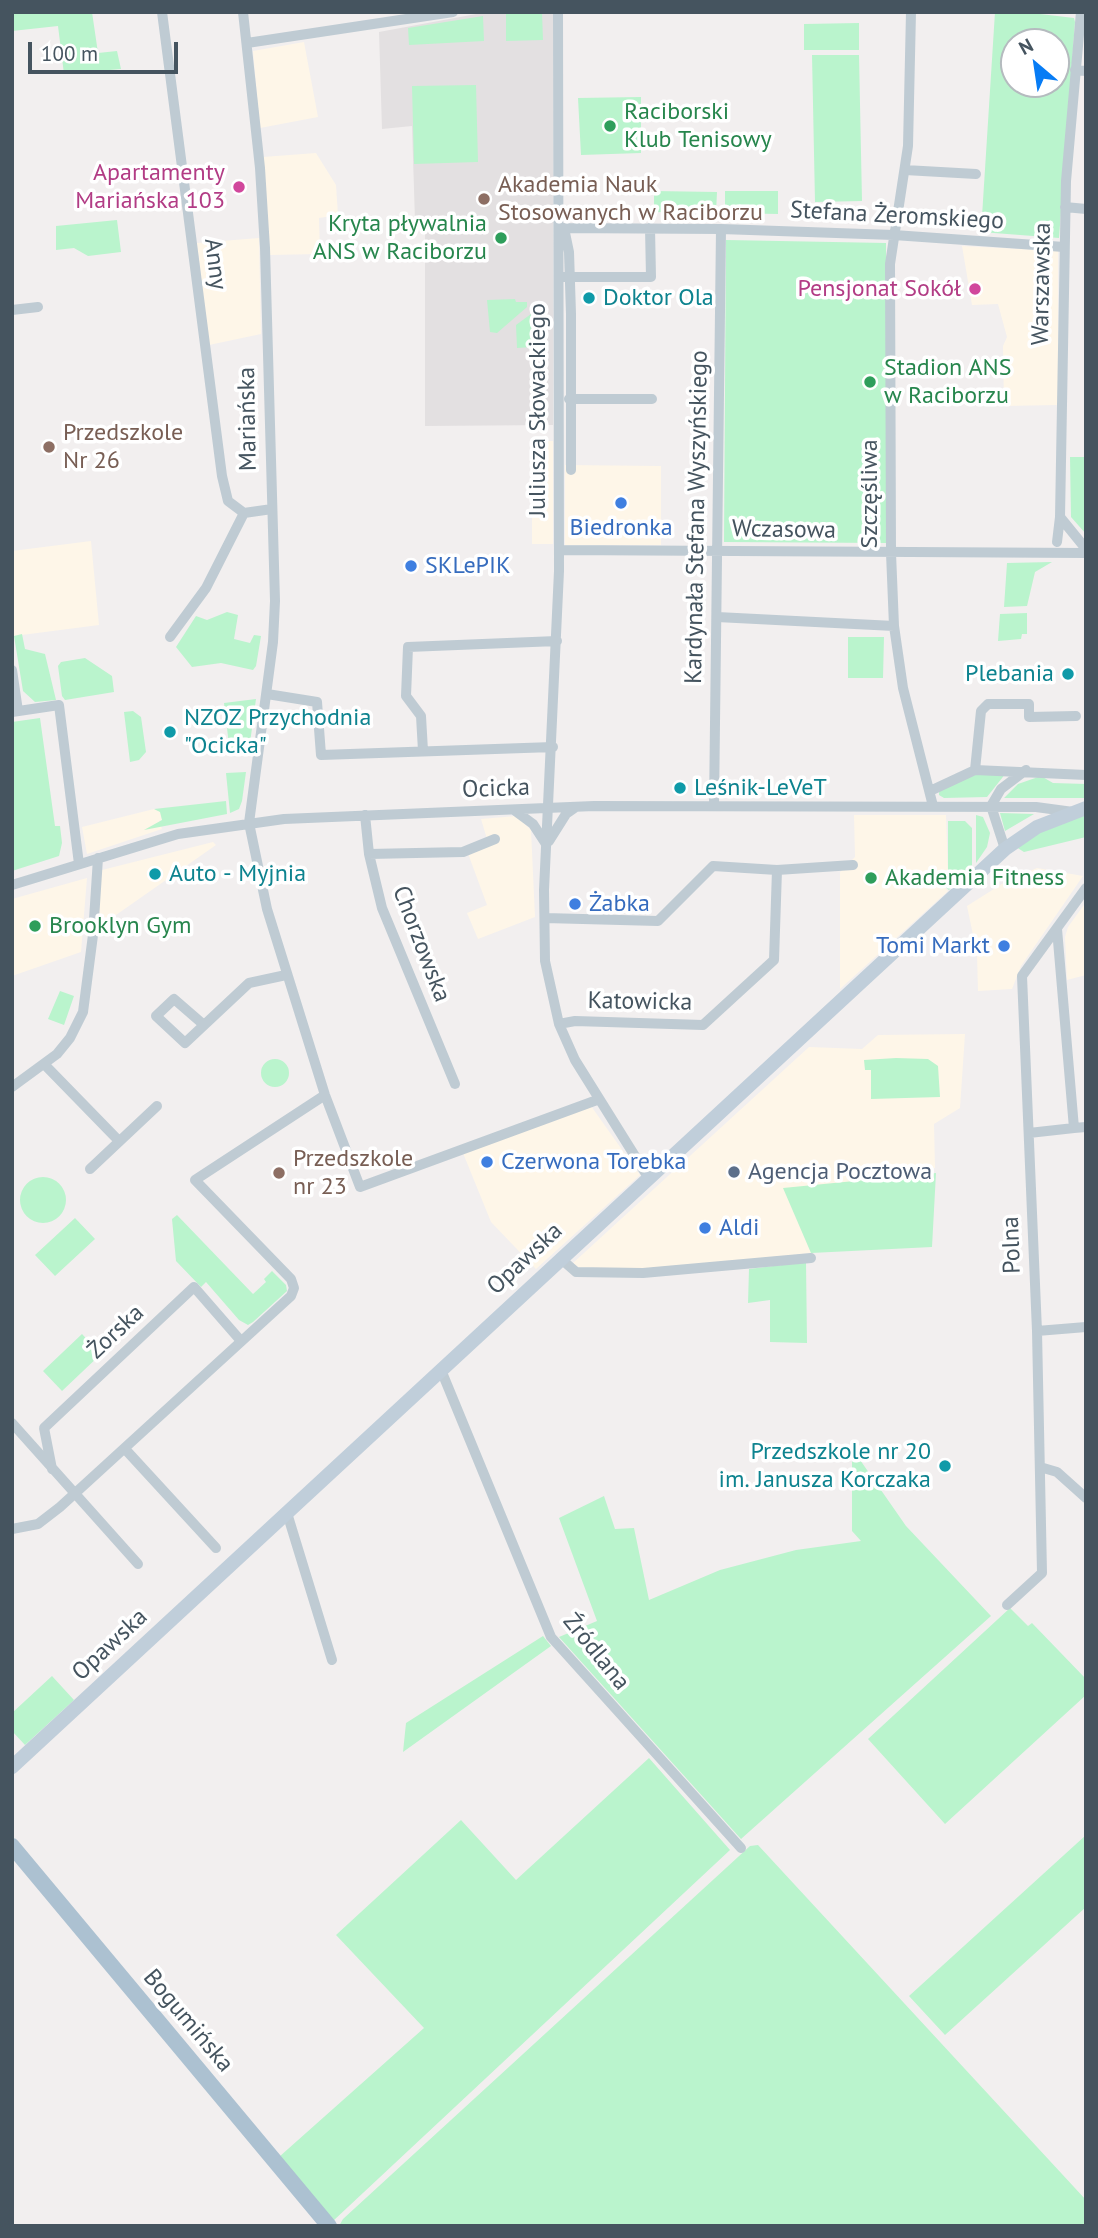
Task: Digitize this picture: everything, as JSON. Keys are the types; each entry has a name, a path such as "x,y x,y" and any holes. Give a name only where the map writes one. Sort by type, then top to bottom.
{"main road":[{"name":"Opawska","path":"12,1767 1005,849 1037,827 1080,810"},
{"name":"Bogumińska","path":"12,1846 329,2226"}],"street":[{"name":"Anny","path":"162,12 222,476 228,501 244,513"},
{"name":"Mariańska","path":"243,12 265,255 275,601 267,694 248,823 252,850 286,975 325,1095 360,1187 597,1100"},
{"path":"247,43 453,12"},
{"name":"Juliusza Słowackiego","path":"550,808 557,641 559,399 564,277 558,12"},
{"name":"Szczęśliwa","path":"911,12 912,93 905,170 901,177 890,264 891,553 894,626 906,708 933,806"},
{"path":"1074,12 1083,13"},
{"name":"Warszawska","path":"1060,517 1065,207 1080,70 1083,13"},
{"path":"905,170 976,174"},
{"path":"1065,207 1086,209"},
{"name":"Stefana Żeromskiego","path":"561,228 721,229 894,235 1064,247"},
{"path":"571,470 572,399 564,277 651,277 650,228"},
{"name":"Kardynała Stefana Wyszyńskiego","path":"714,806 721,229"},
{"path":"12,310 38,307"},
{"path":"559,399 652,399"},
{"path":"170,637 206,588 244,513 272,509"},
{"path":"1060,517 1086,551"},
{"path":"1057,542 1060,517"},
{"path":"1050,552 1057,542 1071,531"},
{"path":"1064,552 1078,540"},
{"name":"Wczasowa","path":"559,550 891,553 1086,551"},
{"path":"717,617 894,626"},
{"path":"423,751 421,716 406,696 408,647 557,641"},
{"path":"12,670 15,711 60,705 79,864"},
{"path":"267,694 317,702 321,755 552,747"},
{"path":"975,770 981,711 988,704 1029,704 1029,717 1076,716"},
{"path":"930,791 975,770 1026,770 1086,775"},
{"path":"1005,849 991,806 1001,789 1026,770"},
{"name":"Ocicka","path":"12,885 178,834 248,823 365,815 577,807 991,806 1080,810"},
{"path":"514,809 533,824 547,844 566,814 577,807"},
{"name":"Katowicka","path":"550,808 545,961 559,1024 597,1100 648,1177"},
{"name":"Chorzowska","path":"365,815 369,854 382,908 455,1084"},
{"path":"369,854 463,852 495,839"},
{"path":"12,1087 44,1064 70,1038 83,1012 91,958 98,858"},
{"path":"545,918 659,921 713,866 777,870 853,865"},
{"name":"Katowicka","path":"559,1024 575,1021 703,1025 775,960 777,870"},
{"name":"Polna","path":"1007,1605 1042,1573 1037,1331 1022,976 1086,888"},
{"path":"1057,929 1074,1128"},
{"path":"204,1025 174,999 156,1016 186,1044 249,983 286,975"},
{"path":"44,1064 119,1141"},
{"path":"12,1529 38,1524 74,1494 291,1296 294,1285 195,1180 325,1095"},
{"path":"90,1169 157,1106"},
{"path":"1029,1133 1086,1127"},
{"path":"560,1258 576,1272 643,1273 811,1258"},
{"name":"Żorska","path":"52,1469 44,1428 194,1287 241,1341"},
{"path":"1037,1331 1086,1327"},
{"name":"Źródlana","path":"441,1370 551,1637 741,1848"},
{"path":"12,1423 138,1564"},
{"path":"125,1449 216,1548"},
{"path":"1040,1466 1058,1472 1086,1497"},
{"path":"287,1513 332,1660"}],"shaded area":[{"name":"Akademia Nauk Stosowanych w Raciborzu","path":"487,12 553,12 553,425 425,426 425,221 415,221 412,126 382,129 379,32"},
{"path":"304,42 318,117 260,128 253,51"},
{"path":"316,153 336,185 338,215 319,218 320,254 269,255 263,157"},
{"path":"259,238 261,334 209,345 197,243"},
{"path":"962,246 1058,251 1058,405 1004,406 1003,346 1007,337 998,304 972,305"},
{"path":"532,441 553,441 553,544 532,544"},
{"path":"565,465 661,466 661,545 565,545"},
{"path":"91,541 99,625 14,636 12,551"},
{"path":"154,809 161,812 162,820 159,821 162,829 87,854 82,827"},
{"path":"854,815 946,815 948,873 939,874 939,881 948,891 840,989 840,872 855,857"},
{"path":"516,816 531,830 535,917 478,939 467,913 487,905 466,848 487,839 481,819"},
{"path":"213,842 216,845 96,929 102,870"},
{"path":"1037,868 1083,876 1021,966 1012,989 978,991 977,954 967,906 1005,882"},
{"path":"87,878 81,952 12,976 12,899"},
{"path":"1086,902 1086,975 1067,980 1065,937 1068,927"},
{"path":"965,1034 960,1108 934,1124 935,1168 787,1195 811,1253 681,1267 593,1270 581,1269 573,1263 809,1047 862,1049 878,1035"},
{"path":"591,1106 640,1175 536,1269 491,1222 463,1153"}],"green space":[{"path":"12,12 92,12 98,53 117,51 121,69 64,74 58,26 12,31"},
{"path":"542,12 543,40 506,41 506,13"},
{"path":"995,12 1023,12 1074,18 1070,90 1070,28 1000,28 1000,98 1069,98 1059,238 981,232"},
{"path":"483,16 484,41 409,45 408,28"},
{"path":"859,23 859,50 804,50 804,24"},
{"path":"812,55 859,55 862,201 815,202"},
{"path":"476,85 478,162 414,164 412,86"},
{"name":"Raciborski Klub Tenisowy","path":"641,97 641,153 581,155 578,98"},
{"path":"654,191 717,192 716,213 654,212"},
{"path":"725,191 778,191 778,214 725,213"},
{"path":"117,220 121,252 88,256 74,248 56,250 56,226"},
{"name":"Stadion ANS w Raciborzu","path":"726,240 886,243 886,543 724,542"},
{"path":"515,299 516,302 527,302 527,307 497,333 490,332 487,300"},
{"path":"531,314 532,347 517,348 516,325"},
{"path":"1070,457 1086,457 1086,534 1071,517"},
{"path":"1052,562 1035,572 1027,606 1004,607 1007,563"},
{"path":"227,612 238,615 234,639 250,643 254,635 261,636 256,666 253,670 221,663 192,667 176,647 196,616 207,620"},
{"path":"1027,613 1027,634 1022,634 1021,639 998,641 1000,614"},
{"path":"22,634 25,649 45,654 56,700 35,702 23,691 14,636"},
{"path":"848,637 884,637 883,678 848,678"},
{"path":"85,658 112,676 114,692 65,700 62,696 58,666 61,662"},
{"path":"256,699 249,750 230,753 224,703"},
{"path":"133,711 141,717 146,752 139,760 130,762 124,712"},
{"path":"40,718 55,826 60,826 62,843 59,856 12,871 12,722"},
{"path":"246,772 239,809 230,813 226,773"},
{"path":"979,773 1006,773 987,797 944,798 939,795 939,791"},
{"path":"1041,776 1053,783 1086,784 1086,798 1004,798 1018,784"},
{"path":"226,801 227,814 144,830 162,820 160,812 154,809"},
{"path":"1000,813 1034,814 1005,831"},
{"path":"1086,814 1086,837 1024,852 1016,847 1034,834"},
{"path":"976,815 983,817 990,833 987,847 976,863"},
{"path":"948,821 965,821 972,828 972,865 949,890 939,881 940,875 948,874"},
{"path":"60,991 74,996 64,1025 48,1019"},
{"path":"275,1059 285,1063 289,1073 285,1083 275,1087 265,1083 261,1073 265,1063"},
{"path":"928,1059 938,1066 940,1097 871,1099 871,1070 865,1070 864,1060"},
{"path":"936,1173 932,1247 811,1253 783,1188"},
{"path":"43,1177 59,1184 66,1200 59,1216 43,1223 27,1216 20,1200 27,1184"},
{"path":"177,1215 253,1294 266,1282 264,1279 272,1271 286,1285 287,1291 253,1322 248,1325 239,1320 206,1282 201,1287 176,1261 172,1219"},
{"path":"75,1218 95,1239 55,1276 35,1255"},
{"path":"806,1262 807,1343 770,1342 770,1300 748,1303 749,1269"},
{"path":"82,1334 101,1354 62,1391 43,1371"},
{"path":"852,1454 858,1457 906,1526 991,1616 741,1839 559,1637 597,1621 559,1518 604,1496 615,1529 634,1528 649,1600 720,1570 796,1550 861,1541 852,1531"},
{"path":"1010,1608 1028,1626 1032,1623 1086,1679 1086,1695 945,1824 868,1739"},
{"path":"543,1636 551,1646 403,1752 406,1723"},
{"path":"52,1676 74,1700 25,1745 12,1731 12,1713"},
{"path":"649,1758 730,1850 333,2221 279,2157 424,2028 336,1935 461,1820 516,1880"},
{"path":"1086,1835 1086,1907 945,2035 909,1996"},
{"path":"758,1845 1086,2200 1086,2226 339,2226 343,2219 750,1846"}],"place":[{"name":"Raciborski Klub Tenisowy","path":"610,126"},
{"name":"Apartamenty Mariańska 103","path":"239,187"},
{"name":"Akademia Nauk Stosowanych w Raciborzu","path":"484,199"},
{"name":"Kryta pływalnia ANS w Raciborzu","path":"501,238"},
{"name":"Pensjonat Sokół","path":"975,289"},
{"name":"Doktor Ola","path":"589,298"},
{"name":"Stadion ANS w Raciborzu","path":"870,382"},
{"name":"Przedszkole Nr 26","path":"49,447"},
{"name":"Biedronka","path":"621,503"},
{"name":"SKLePIK","path":"411,566"},
{"name":"Plebania","path":"1068,674"},
{"name":"NZOZ Przychodnia \"Ocicka\"","path":"170,732"},
{"name":"Leśnik-LeVeT","path":"680,788"},
{"name":"Auto - Myjnia","path":"155,874"},
{"name":"Akademia Fitness","path":"871,878"},
{"name":"Żabka","path":"575,904"},
{"name":"Brooklyn Gym","path":"35,926"},
{"name":"Tomi Markt","path":"1004,946"},
{"name":"Czerwona Torebka","path":"487,1162"},
{"name":"Agencja Pocztowa","path":"734,1172"},
{"name":"Przedszkole nr 23","path":"279,1173"},
{"name":"Aldi","path":"705,1228"},
{"name":"Przedszkole nr 20 im. Janusza Korczaka","path":"945,1466"}]}
